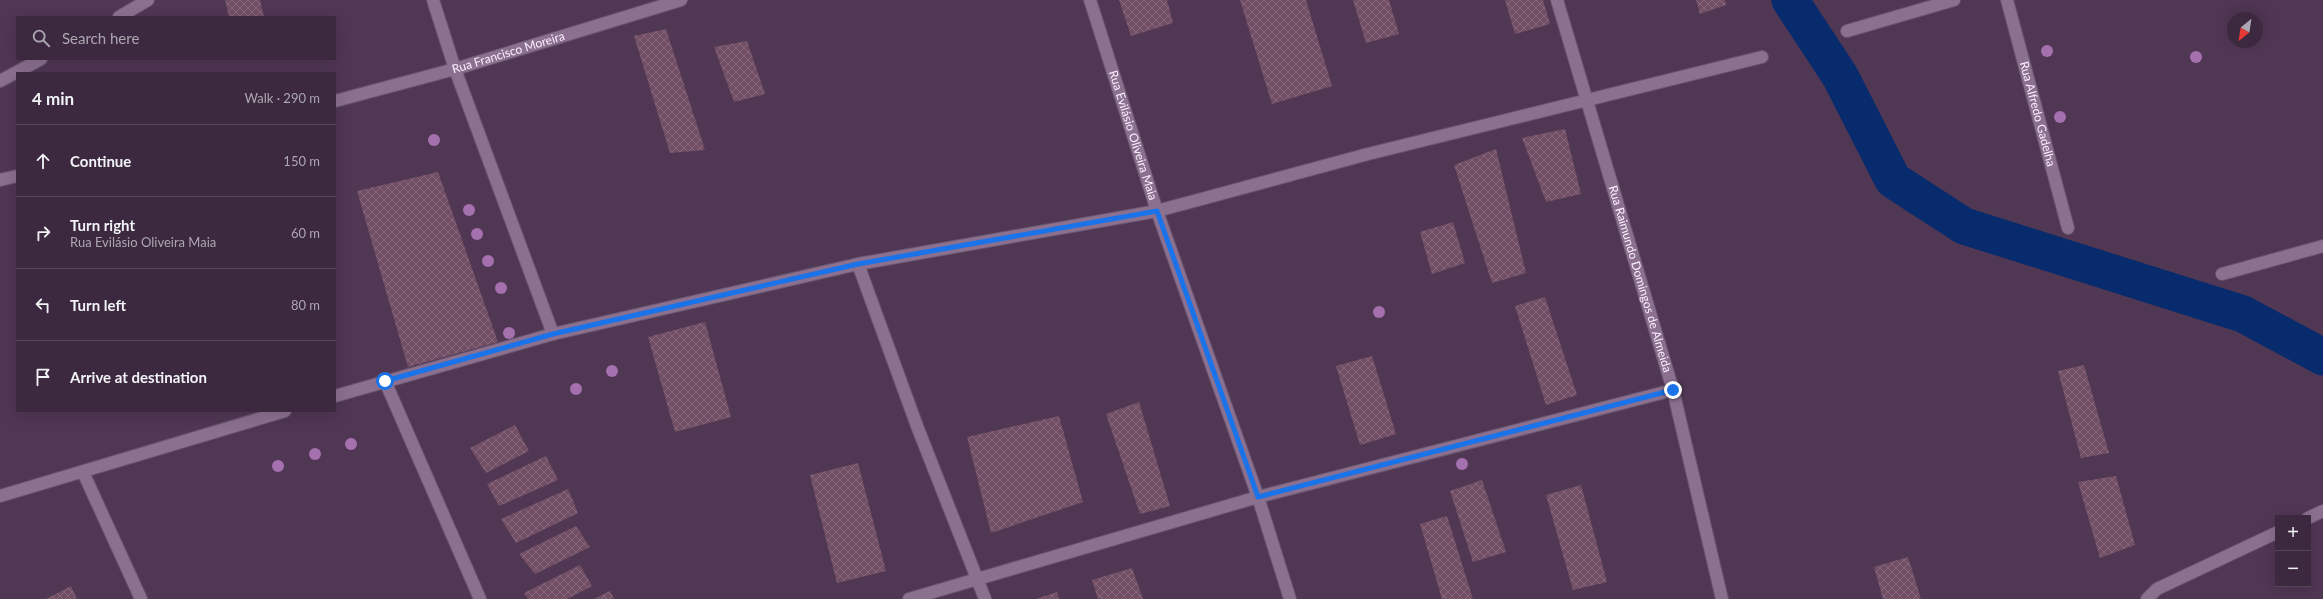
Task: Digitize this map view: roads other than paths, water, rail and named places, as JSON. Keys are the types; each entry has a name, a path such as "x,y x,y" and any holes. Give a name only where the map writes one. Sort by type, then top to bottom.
{"street":[{"path":"121,16 148,0"},
{"path":"433,0 455,69 553,334"},
{"name":"Rua Francisco Moreira","path":"336,101 455,69 681,0"},
{"name":"Rua Evilásio Oliveira Maia","path":"1090,0 1157,211 1258,497 1290,599"},
{"name":"Rua Raimundo Domingos de Almeida","path":"1557,0 1588,100 1673,390 1722,599"},
{"path":"1847,31 1954,0"},
{"name":"Rua Alfredo Gadelha","path":"2007,0 2068,228"},
{"path":"336,396 553,334 858,264 1157,211 1368,154 1762,57"},
{"path":"17,72 39,60"},
{"path":"0,81 16,72"},
{"path":"0,180 16,176"},
{"path":"2222,274 2323,246"},
{"path":"858,264 917,426 985,599"},
{"path":"385,381 480,599"},
{"path":"909,599 1258,497 1673,390"},
{"path":"0,496 282,412"},
{"path":"83,472 141,599"},
{"path":"2311,517 2323,511"},
{"path":"2147,599 2157,589 2275,533"}],"waterway":[{"path":"1790,0 1840,76 1893,180 1964,226 2243,314 2323,357"}]}
